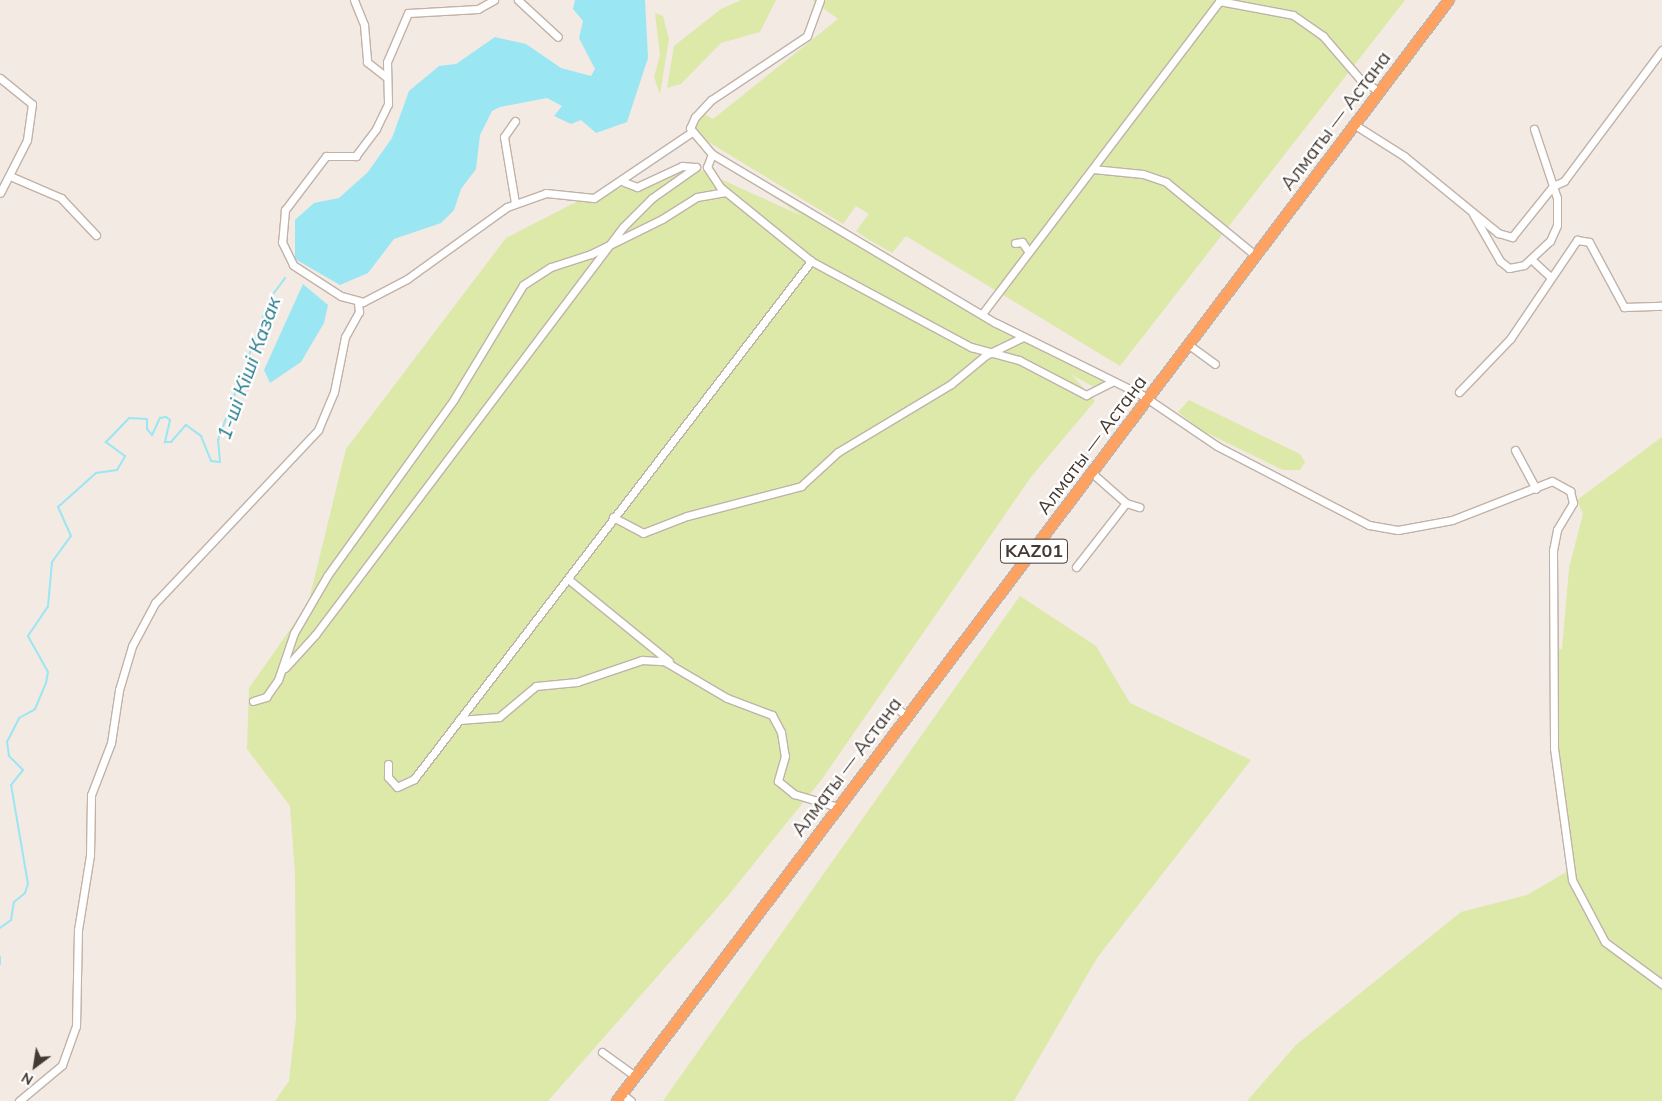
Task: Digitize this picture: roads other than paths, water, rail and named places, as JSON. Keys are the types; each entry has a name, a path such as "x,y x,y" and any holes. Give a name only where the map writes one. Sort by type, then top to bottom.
{"highway":[{"name":"Алматы — Астана","path":"619,1098 1449,0"}],"street":[{"path":"354,0 364,25 367,62 383,69"},
{"path":"358,304 290,263 283,250 282,218 326,156 356,156 367,142 388,104 386,77 383,69 408,13 478,9 494,0"},
{"path":"519,0 558,37"},
{"path":"820,0 807,36 711,100 692,120 692,132 712,154 982,314 1112,382 1149,399 1217,446 1378,528 1412,529 1452,520 1536,489 1552,481 1564,484 1574,503 1557,530 1552,550 1554,748 1572,880 1605,942 1662,984"},
{"path":"982,314 1220,0 1293,15 1323,36 1360,79 1380,92"},
{"path":"1355,125 1404,156 1501,236 1512,237 1553,186 1564,180 1662,50"},
{"path":"0,78 32,104 27,140 0,193"},
{"path":"515,121 504,137 515,203"},
{"path":"1473,214 1505,266 1516,269 1531,259 1557,225 1553,186 1534,129"},
{"path":"358,304 406,279 515,203 546,193 594,198 624,182 692,132"},
{"path":"707,167 712,154"},
{"path":"624,182 637,187 682,166 707,167"},
{"path":"253,701 266,697 283,670 315,635 609,246 652,198 696,167"},
{"path":"707,167 726,192 811,262 986,355 1019,360 1086,395 1112,382"},
{"path":"1093,169 1143,174 1166,182 1256,256"},
{"path":"10,176 61,198 96,235"},
{"path":"283,670 294,633 327,576 454,398 510,301 542,272 609,246 697,197 726,192"},
{"path":"1459,392 1510,339 1549,276 1573,242 1585,240 1620,304 1628,309 1662,306"},
{"path":"1015,243 1022,242 1028,251"},
{"path":"1531,259 1549,276"},
{"path":"388,764 392,782 397,787 407,785 460,720 613,517 811,262"},
{"path":"19,1101 62,1065 76,1026 78,930 90,855 91,795 111,743 118,690 132,646 155,603 318,430 334,392 344,337 359,312 358,304"},
{"path":"613,517 643,533 687,516 801,486 838,452 951,384 986,355 1024,337"},
{"path":"1190,345 1215,364"},
{"path":"1515,450 1536,489"},
{"path":"1092,474 1126,503 1139,507"},
{"path":"1076,567 1126,503"},
{"path":"568,579 673,665 721,695 772,715 781,732 784,756 778,781 794,794 838,807"},
{"path":"460,720 499,717 536,686 577,682 642,660 673,665"},
{"path":"892,705 906,716"},
{"path":"602,1052 635,1076"},
{"path":"619,1098 631,1101"}],"water":[{"path":"575,0 645,0 648,58 627,122 596,133 581,120 571,124 554,116 562,106 547,98 500,107 492,111 480,135 476,169 461,189 454,210 441,223 394,239 368,273 340,285 295,259 295,220 314,203 339,198 368,172 392,138 409,91 439,66 456,64 495,37 526,44 561,68 591,76 595,69 579,38 583,21 573,9"},
{"path":"303,284 328,305 324,323 301,362 270,383 264,370"}],"waterway":[{"name":"1-ші Кіші Казак","path":"0,928 11,920 14,902 25,893 28,884 11,785 23,770 9,756 7,742 19,718 35,709 46,683 48,672 28,636 48,606 52,562 71,536 58,507 96,473 117,470 125,456 106,442 129,418 147,419 147,429 152,435 160,418 166,417 170,420 165,442 171,442 186,425 201,436 211,461 220,462 218,440 270,298 285,278"},
{"name":"1-ші Кіші Казак","path":"0,957 0,964"}]}
